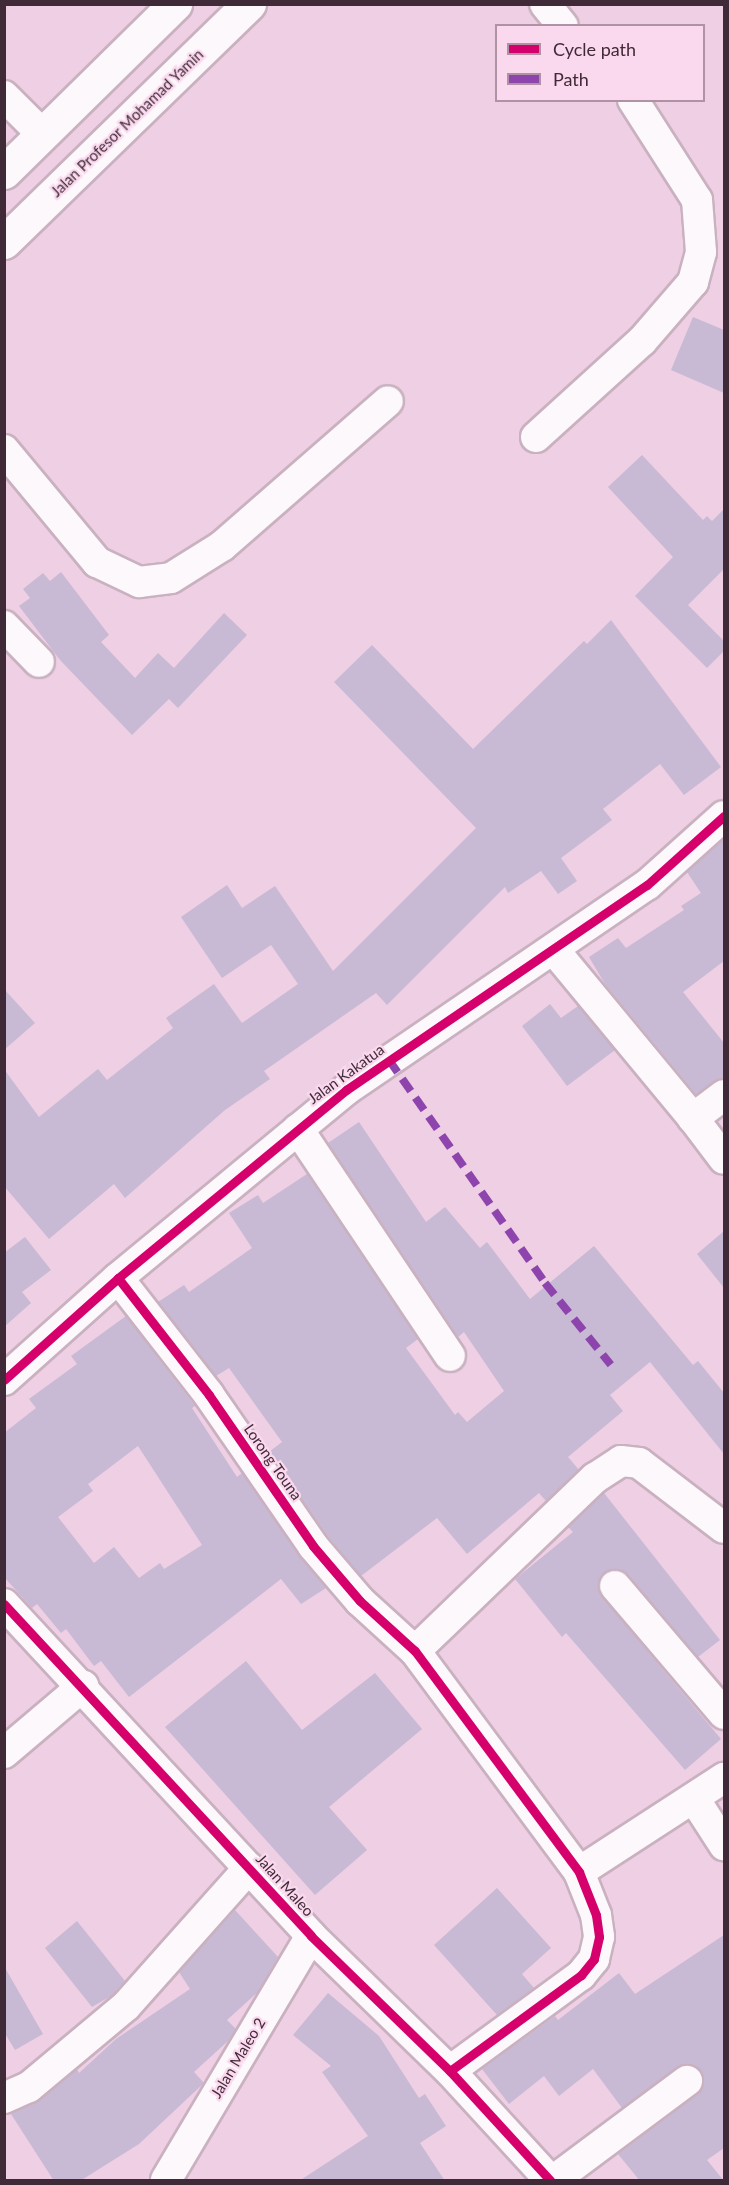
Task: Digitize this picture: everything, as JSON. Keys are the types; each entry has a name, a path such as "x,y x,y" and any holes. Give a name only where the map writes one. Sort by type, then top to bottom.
{"main road":[{"name":"Jalan Profesor Mohamad Yamin","path":"4,242 249,4"},
{"path":"4,172 167,8 203,49"}],"street":[{"path":"545,4 562,24"},
{"path":"4,96 42,134"},
{"path":"536,437 642,341 693,282 701,252 697,200 634,102"},
{"path":"4,450 97,562 139,582 171,578 222,546 388,401"},
{"path":"4,626 39,662"},
{"name":"Jalan Kakatua","path":"4,1380 118,1278 346,1090 648,885 724,816"},
{"path":"554,950 693,1118 724,1159"},
{"path":"693,1118 724,1095"},
{"path":"298,1129 450,1356"},
{"name":"Lorong Touna","path":"118,1278 208,1395 320,1555 360,1601 415,1652 579,1872 596,1915 599,1937 594,1959 581,1975 450,2071"},
{"path":"415,1652 595,1478 621,1461 639,1463 724,1528"},
{"path":"615,1586 724,1714"},
{"name":"Jalan Maleo","path":"4,1604 83,1686 311,1936 450,2071 552,2181"},
{"path":"4,1753 83,1686"},
{"path":"579,1872 695,1800 724,1778"},
{"path":"695,1800 724,1845"},
{"path":"4,2098 29,2087 126,2006 249,1868"},
{"name":"Jalan Maleo 2","path":"166,2181 311,1936"},
{"path":"552,2181 687,2081"}],"building":[{"path":"693,317 724,330 724,393 671,370"},
{"path":"642,455 703,520 707,516 712,521 724,509 724,569 688,605 724,641 724,651 707,668 635,596 673,557 608,487"},
{"path":"61,572 109,635 101,642 135,678 158,653 174,668 224,613 247,635 178,708 169,699 132,735 60,660 19,606 30,598 23,589 43,573 50,581"},
{"path":"611,620 721,767 684,795 660,764 603,809 612,820 561,858 577,881 558,894 541,871 508,893 505,887 387,1005 376,993 264,1071 270,1079 225,1110 125,1198 114,1184 49,1239 4,1186 4,1069 39,1117 98,1069 107,1080 173,1028 166,1018 214,984 242,1023 298,984 271,945 222,978 181,917 227,885 242,908 275,886 333,971 476,828 334,682 372,645 473,749 584,641 587,644"},
{"path":"724,839 724,961 683,992 724,1043 724,1078 696,1094 605,984 589,957 618,938 626,948 684,910 681,906 701,893 687,872"},
{"path":"4,989 35,1023 4,1050"},
{"path":"550,1004 561,1018 578,1006 615,1050 567,1086 522,1026"},
{"path":"359,1122 426,1222 445,1207 480,1248 487,1242 530,1299 594,1246 693,1365 698,1361 724,1393 724,1454 650,1362 610,1395 623,1411 568,1457 579,1470 546,1501 539,1493 467,1554 437,1518 361,1576 327,1535 269,1452 282,1442 229,1368 216,1376 158,1302 184,1285 189,1292 252,1248 229,1213 258,1195 263,1203 307,1174 418,1339 406,1348 455,1415 458,1412 467,1422 504,1391 464,1332 458,1337 328,1143"},
{"path":"724,1231 724,1288 697,1254"},
{"path":"25,1237 51,1270 22,1292 31,1303 4,1327 4,1253"},
{"path":"126,1316 195,1406 192,1408 237,1477 242,1473 299,1556 326,1588 301,1604 281,1579 129,1697 101,1661 94,1666 66,1629 61,1633 37,1604 32,1608 4,1577 4,1433 36,1408 29,1399 77,1364 71,1356","holes":["138,1446 202,1545 164,1569 160,1563 139,1578 114,1547 94,1563 58,1517 93,1491 88,1484"]},
{"path":"604,1493 720,1640 698,1657 628,1574 612,1569 599,1580 602,1597 721,1739 685,1770 566,1633 562,1637 515,1579 573,1532 568,1527"},
{"path":"246,1661 302,1730 375,1673 422,1729 329,1807 367,1850 315,1895 165,1727"},
{"path":"497,1888 551,1948 522,1974 534,1988 497,2015 434,1945"},
{"path":"235,1910 278,1957 258,1992 227,2020 236,2029 228,2041 194,2072 204,2083 139,2144 80,2181 54,2181 11,2114 40,2100 77,2069 79,2073 116,2039 190,1989 179,1972"},
{"path":"77,1921 125,1981 111,1996 92,2007 45,1948"},
{"path":"724,1935 724,2148 707,2160 724,2181 640,2181 618,2154 698,2094 704,2078 694,2065 677,2067 622,2108 593,2069 559,2096 544,2076 509,2104 482,2069 555,2016 558,2020 619,1973 635,1994"},
{"path":"4,1966 43,2034 15,2050 4,2032"},
{"path":"328,1993 379,2036 419,2098 425,2094 446,2126 420,2143 445,2181 299,2181 368,2136 322,2072 331,2066 293,2035"}],"marked path":[{"path":"389,1060 545,1283 611,1365"}],"cycle path":[{"path":"4,1380 118,1278 346,1090 647,885 724,816"},
{"path":"118,1278 209,1395 313,1546 360,1601 415,1651 579,1872 596,1915 599,1937 594,1959 581,1975 450,2071"},
{"path":"4,1604 311,1936 450,2071 550,2180"}]}
